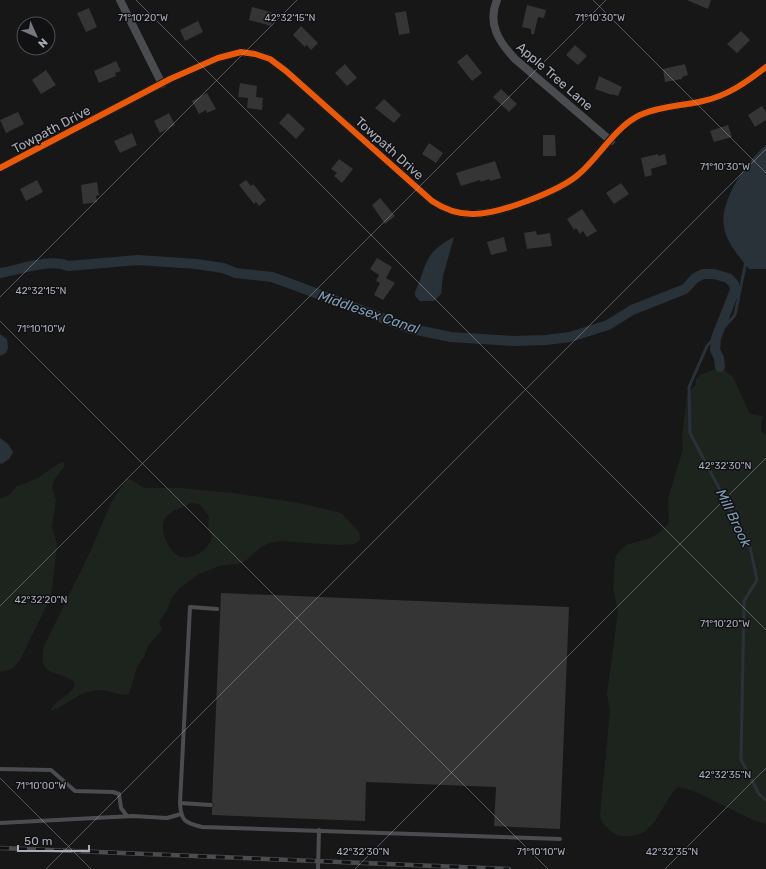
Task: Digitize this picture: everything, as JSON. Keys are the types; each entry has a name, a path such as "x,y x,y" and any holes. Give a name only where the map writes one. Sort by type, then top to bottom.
{"street":[{"path":"120,0 162,84"},
{"name":"Apple Tree Lane","path":"497,0 494,8 493,20 501,44 515,59 611,141"},
{"name":"Towpath Drive","path":"0,168 162,84 229,54 248,52 262,56 286,71 432,201 448,210 466,214 490,212 540,196 577,176 624,127 640,116 667,107 717,97 744,84 766,66"}],"lane":[{"path":"217,609 190,607 180,803 181,814 187,823 202,827 560,839"},
{"path":"0,769 51,770 75,791 113,792 119,794 122,808 127,816"},
{"path":"180,803 211,805"},
{"path":"0,823 127,816 158,818 181,814"},
{"path":"318,869 319,830"}],"shaded area":[{"path":"766,145 766,269 749,269 734,250 727,238 724,227 724,217 726,205 736,182 751,161"},
{"path":"454,237 443,276 441,294 434,301 420,301 415,296 415,292 427,260 436,249"},
{"path":"0,334 7,339 8,348 6,353 0,356"},
{"path":"720,367 733,377 750,414 763,416 761,427 762,433 766,434 766,824 753,820 694,791 678,787 672,793 653,824 646,830 639,834 630,836 619,836 605,826 600,815 610,711 607,694 618,611 613,588 615,559 617,554 626,545 651,538 669,523 668,499 683,449 682,437 687,395 695,385 696,379 700,375"},
{"path":"0,438 8,444 13,452 10,458 2,464 0,463"},
{"path":"61,462 65,463 64,467 54,480 52,488 56,500 52,527 57,544 52,589 47,605 20,660 12,669 0,672 0,499 10,494 16,487 38,478"},
{"path":"127,479 146,488 179,488 233,493 300,503 341,513 359,532 360,540 354,544 337,545 281,541 269,543 261,547 243,563 219,566 199,574 180,588 172,597 166,612 159,622 162,630 148,646 144,657 137,667 129,694 125,695 103,690 92,691 51,711 56,703 74,688 75,683 47,669 42,657 44,646 90,552 112,501","holes":["191,503 199,504 209,516 208,529 212,537 211,541 200,553 191,557 181,557 172,550 166,539 163,527 164,521 171,512"]}],"building":[{"path":"687,0 711,0 708,9"},
{"path":"527,5 546,10 544,18 538,17 534,34 531,34 531,29 522,27"},
{"path":"252,7 274,13 271,26 249,20"},
{"path":"89,8 97,27 86,32 77,13"},
{"path":"406,11 410,33 399,35 395,13"},
{"path":"198,21 203,32 185,41 180,30"},
{"path":"301,26 318,43 311,50 307,45 305,47 293,35"},
{"path":"741,31 750,40 737,53 727,44"},
{"path":"575,45 587,56 578,65 566,55"},
{"path":"467,54 482,73 472,81 457,62"},
{"path":"116,61 121,71 115,73 116,76 99,83 94,71"},
{"path":"345,64 357,78 347,86 335,73"},
{"path":"685,64 688,75 682,77 682,79 665,82 663,69"},
{"path":"46,70 56,85 41,94 32,80"},
{"path":"599,76 622,87 618,96 595,89"},
{"path":"240,83 257,86 256,97 263,98 262,110 247,108 248,98 238,97"},
{"path":"501,89 517,104 509,112 493,97"},
{"path":"207,93 216,109 207,113 206,110 199,114 192,101"},
{"path":"384,99 401,115 394,123 375,108"},
{"path":"762,106 766,112 766,120 755,127 748,115"},
{"path":"18,112 24,124 6,133 0,120"},
{"path":"169,113 175,125 160,133 154,121"},
{"path":"288,113 305,129 296,139 279,123"},
{"path":"728,125 732,137 714,142 710,131"},
{"path":"132,133 137,145 120,153 114,141"},
{"path":"543,135 555,135 556,156 543,156"},
{"path":"429,143 443,153 436,163 422,154"},
{"path":"658,154 658,156 665,154 667,164 651,169 652,175 645,177 641,158"},
{"path":"339,159 353,169 342,183 334,176 337,173 331,169"},
{"path":"495,161 501,178 490,181 489,179 481,182 480,180 461,186 456,173"},
{"path":"37,180 43,192 26,201 20,189"},
{"path":"246,180 251,186 253,184 266,200 259,206 256,202 254,204 239,185"},
{"path":"97,182 99,195 96,196 97,202 83,204 81,185"},
{"path":"621,183 629,194 614,204 606,193"},
{"path":"380,198 395,216 385,224 372,205"},
{"path":"582,209 597,231 587,237 583,231 580,234 576,228 574,230 567,219"},
{"path":"536,231 537,235 550,233 552,246 527,249 524,233"},
{"path":"504,237 507,251 491,255 487,242"},
{"path":"377,258 392,267 386,278 395,283 383,300 374,295 380,283 376,281 379,275 370,269"},
{"path":"221,593 569,607 560,829 494,826 496,787 366,782 365,821 212,815 212,808 214,805 212,802"}],"waterway":[{"name":"Middlesex Canal","path":"0,273 34,265 52,263 68,266 138,260 196,264 223,268 236,273 272,277 412,329 451,337 514,341 546,340 570,337 608,325 632,310 685,289 695,278 703,274 714,274 728,278 734,284 735,290 716,338 715,350 719,358 720,367"},
{"name":"Mill Brook","path":"746,261 735,315 707,346 689,387 690,433 750,547 757,580 744,601 741,760 759,794 766,800"}],"railway":[{"path":"0,848 509,869"}],"cycle path":[{"path":"0,168 170,79 218,58 241,52 255,54 270,59 286,71 432,201 446,209 456,212 466,214 483,213 497,211 528,201 570,181 587,167 615,134 631,120 640,115 663,108 703,101 720,96 744,83 766,67"}]}
